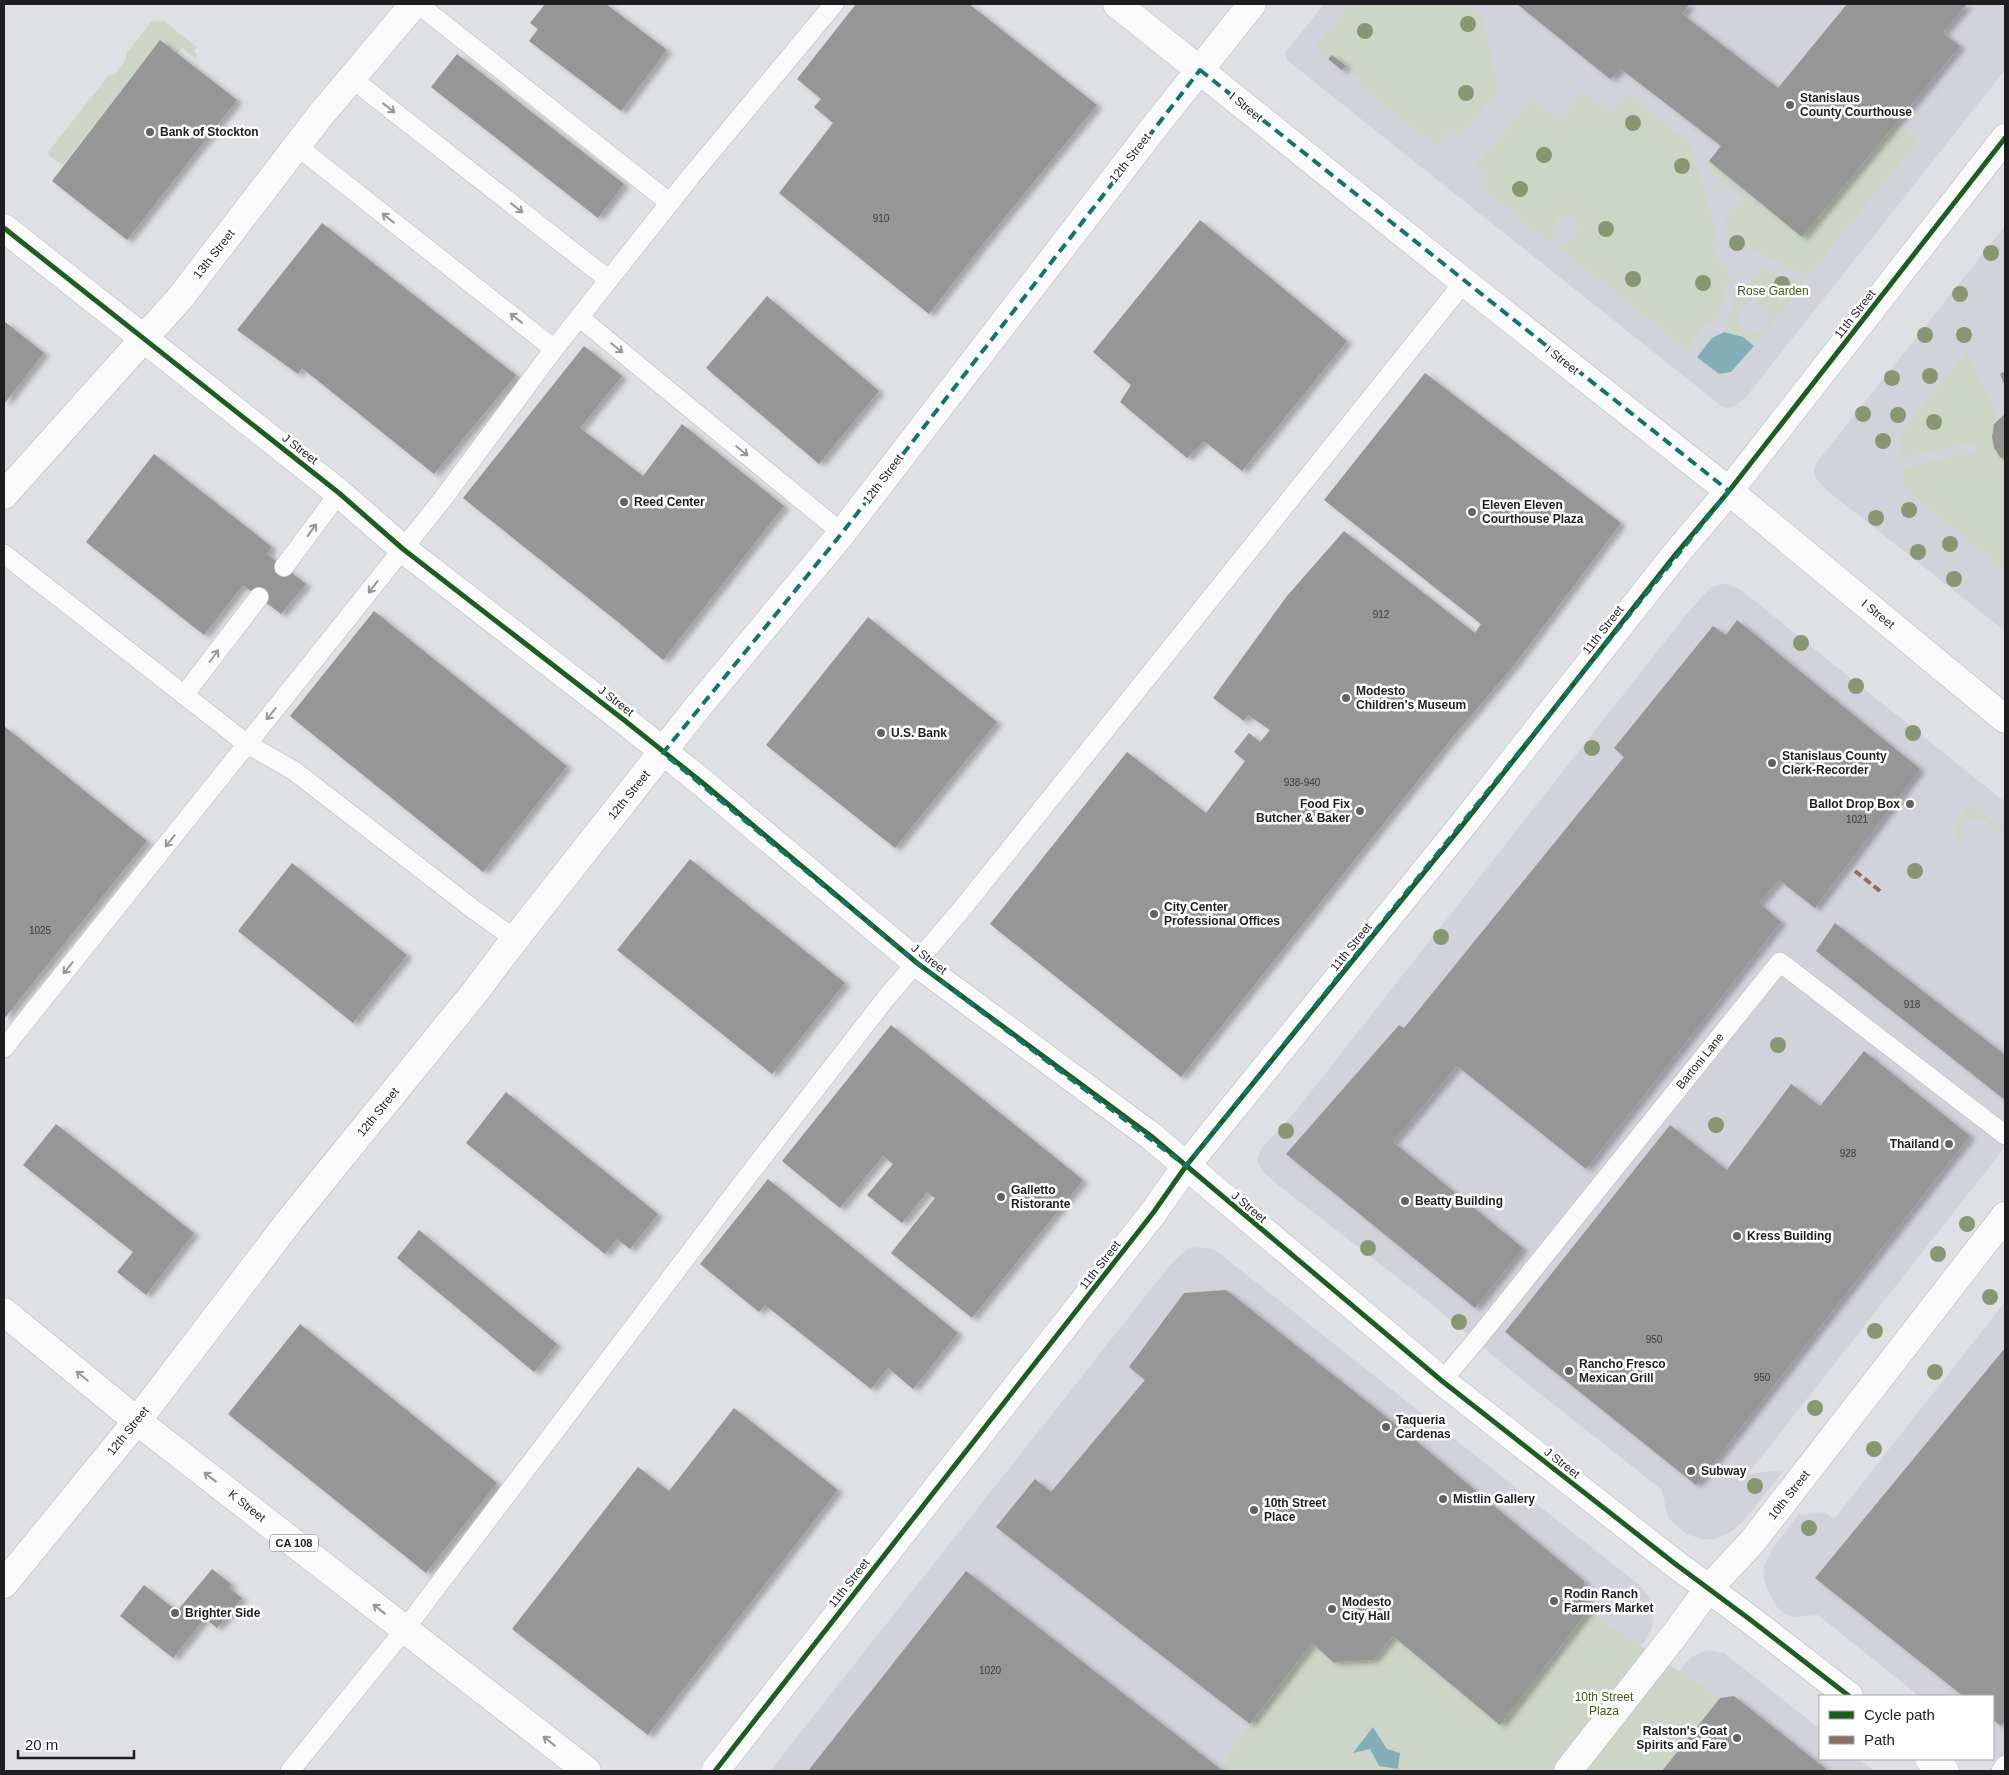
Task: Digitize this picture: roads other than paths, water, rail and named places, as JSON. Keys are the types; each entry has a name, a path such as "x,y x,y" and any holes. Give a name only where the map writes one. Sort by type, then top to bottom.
{"street":[{"name":"13th Street","path":"4,495 142,338 180,298 351,78 414,4"},
{"name":"I Street","path":"1117,4 1729,492 2005,719"},
{"name":"12th Street","path":"4,1584 137,1421 290,1220 475,992 664,753 697,708 842,533 1152,130 1252,4"},
{"name":"11th Street","path":"715,1771 1153,1213 1186,1166 1467,820 1675,555 1729,492 2005,138"},
{"name":"J Street","path":"4,228 339,493 403,549 624,720 917,963 1151,1136 1442,1381 1666,1557 1848,1695"},
{"name":"10th Street","path":"1568,1771 1709,1588 1752,1542 2005,1216"},
{"name":"K Street","path":"4,1312 137,1421 587,1771"},
{"path":"1930,1760 1945,1771"}],"lane":[{"path":"418,4 670,203"},
{"path":"4,1048 442,500 554,348 670,203 834,4"},
{"path":"351,78 609,280"},
{"path":"297,146 554,348"},
{"path":"290,1771 405,1629 741,1185 886,998 917,963 1156,669 1464,282"},
{"path":"579,317 842,533"},
{"path":"284,567 339,493"},
{"path":"4,554 247,744 293,770 473,910 515,939"},
{"path":"184,695 259,597"},
{"name":"Bartoni Lane","path":"1442,1381 1780,962 2005,1135"},
{"path":"2001,1771 2005,1765"}],"water":[{"path":"1724,332 1743,337 1754,346 1731,372 1719,374 1697,357 1712,338"},
{"path":"1373,1727 1387,1749 1400,1753 1398,1769 1379,1766 1370,1749 1353,1753"}],"place":[{"name":"Stanislaus County Courthouse","path":"1790,105"},
{"name":"Bank of Stockton","path":"150,132"},
{"name":"Reed Center","path":"624,502"},
{"name":"Eleven Eleven Courthouse Plaza","path":"1472,512"},
{"name":"Modesto Children's Museum","path":"1346,698"},
{"name":"U.S. Bank","path":"881,733"},
{"name":"Stanislaus County Clerk-Recorder","path":"1772,763"},
{"name":"Ballot Drop Box","path":"1910,804"},
{"name":"Food Fix Butcher & Baker","path":"1360,811"},
{"name":"City Center Professional Offices","path":"1154,914"},
{"name":"Thailand","path":"1949,1144"},
{"name":"Galletto Ristorante","path":"1001,1197"},
{"name":"Beatty Building","path":"1405,1201"},
{"name":"Kress Building","path":"1737,1236"},
{"name":"Rancho Fresco Mexican Grill","path":"1569,1371"},
{"name":"Taqueria Cardenas","path":"1386,1427"},
{"name":"Subway","path":"1691,1471"},
{"name":"Mistlin Gallery","path":"1443,1499"},
{"name":"10th Street Place","path":"1254,1510"},
{"name":"Rodin Ranch Farmers Market","path":"1554,1601"},
{"name":"Modesto City Hall","path":"1332,1609"},
{"name":"Brighter Side","path":"175,1613"},
{"name":"Ralston's Goat Spirits and Fare","path":"1737,1738"}],"park label":[{"name":"Rose Garden","path":"1773,291"},
{"name":"10th Street Plaza","path":"1604,1704"}]}
